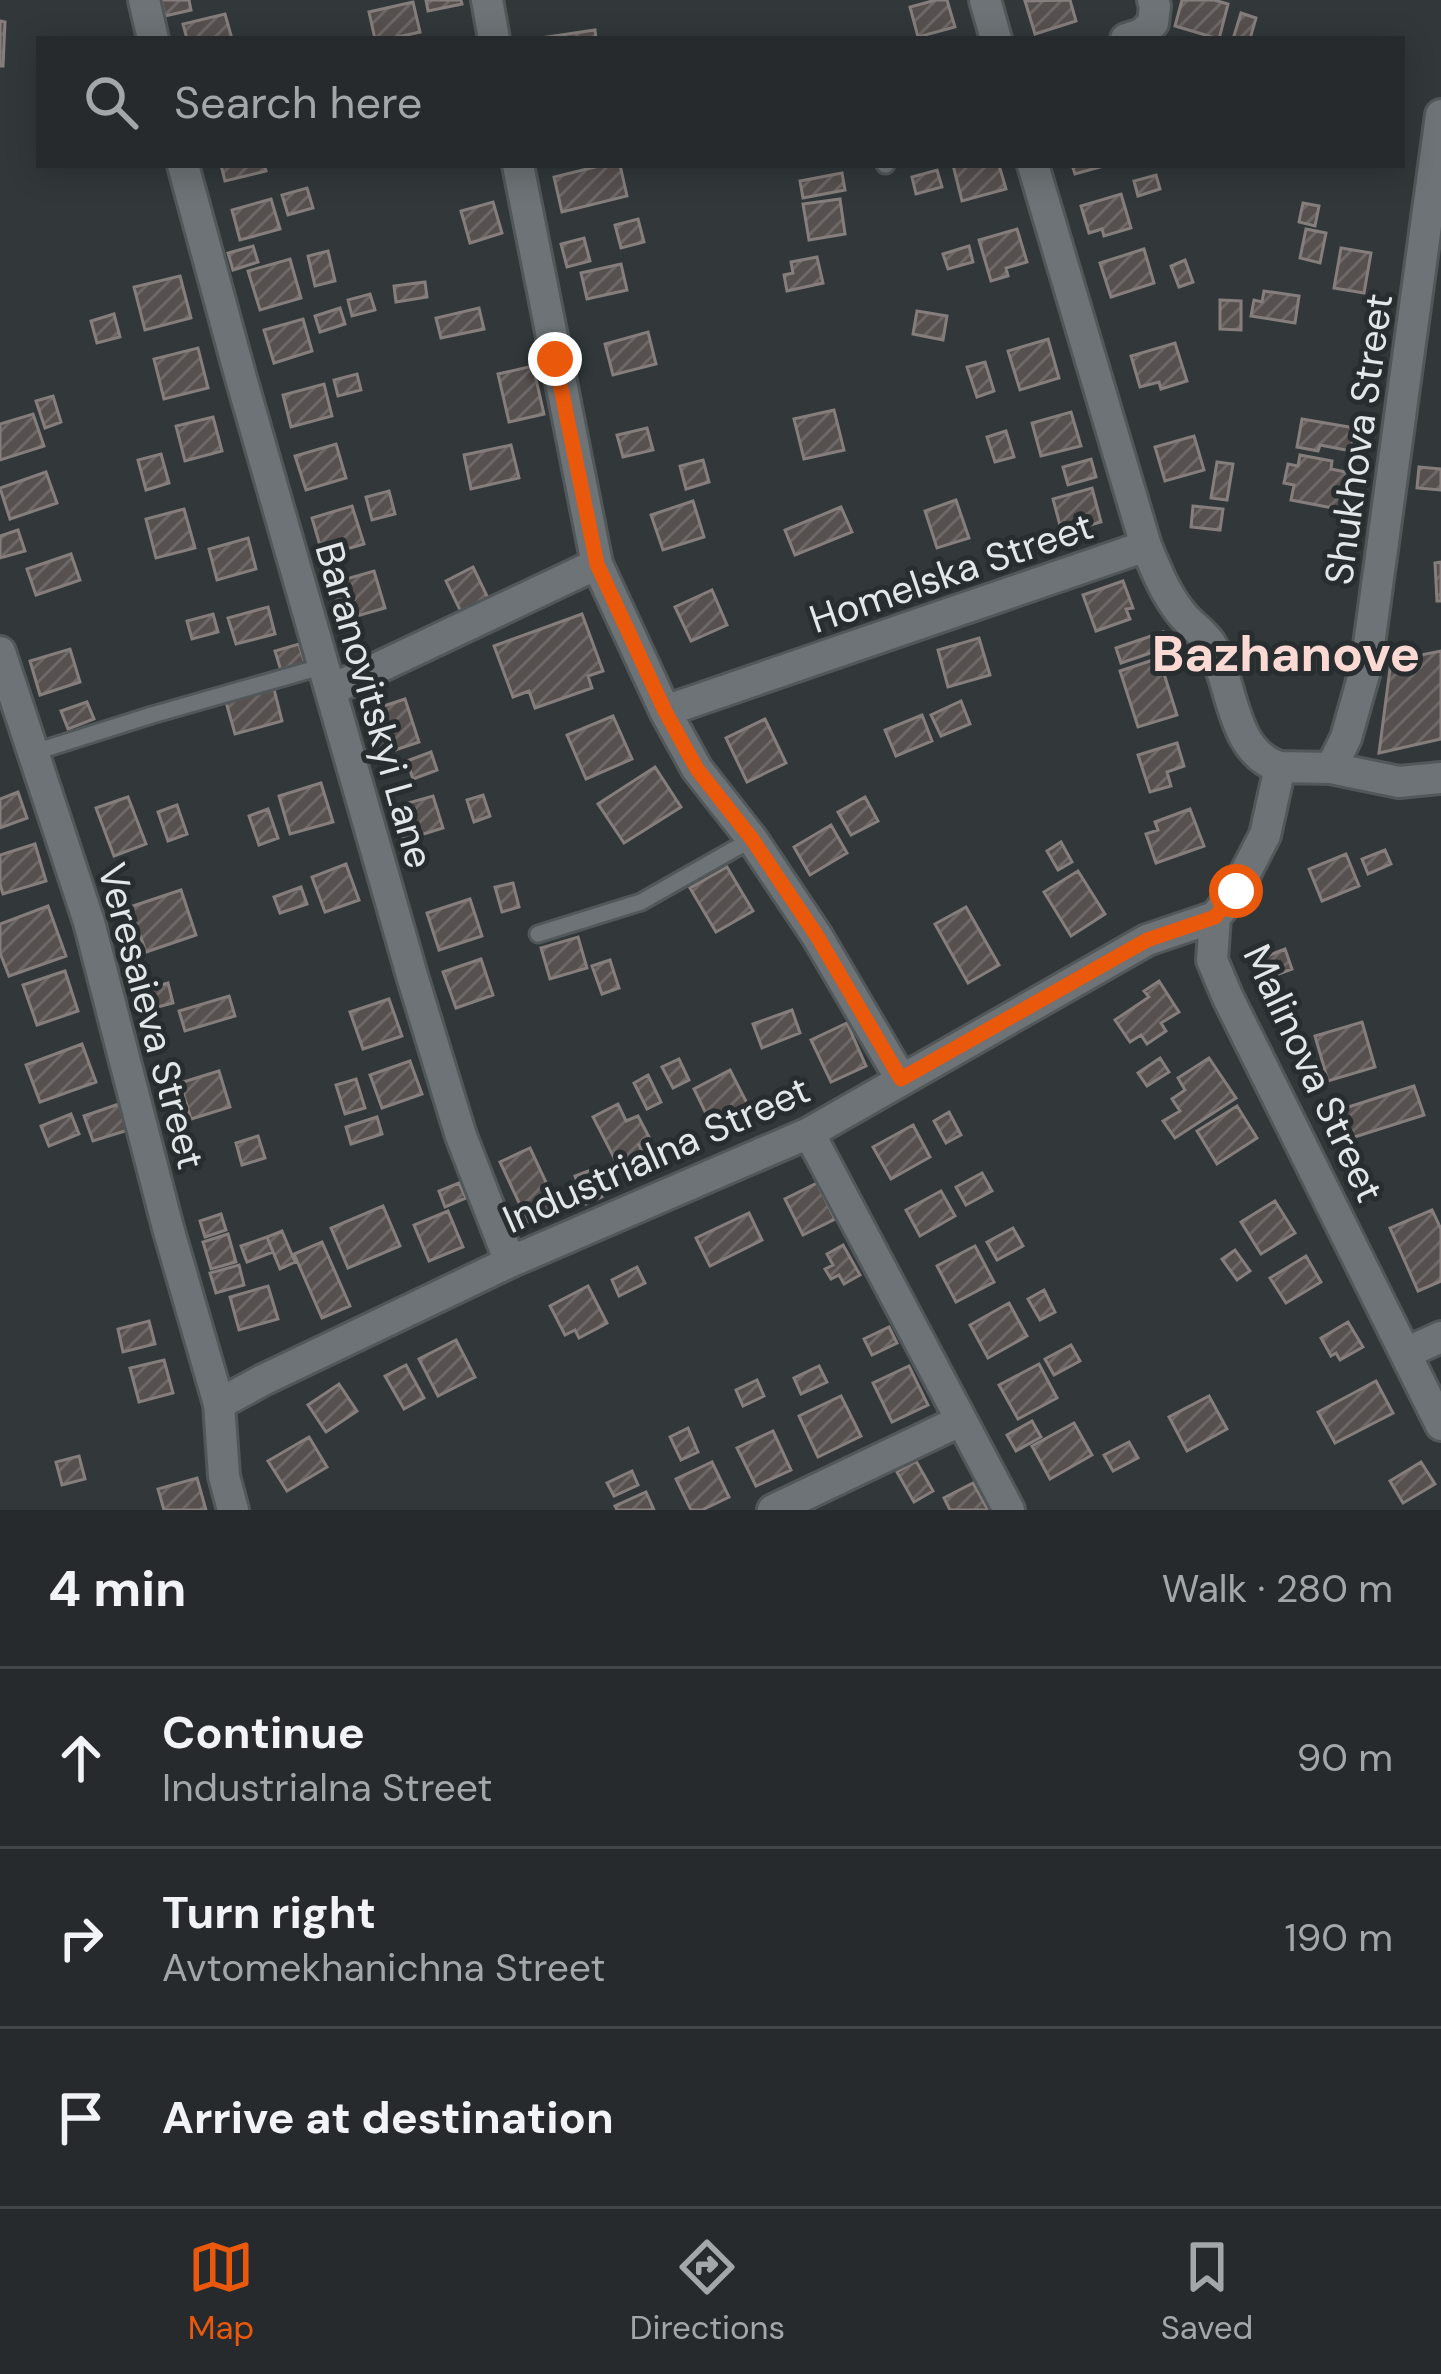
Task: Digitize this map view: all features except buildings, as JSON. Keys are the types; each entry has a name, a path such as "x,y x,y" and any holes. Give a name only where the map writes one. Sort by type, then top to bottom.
{"street":[{"path":"144,0 153,36"},
{"path":"487,0 493,36"},
{"path":"985,0 996,36"},
{"path":"1136,36 1154,23 1153,0"},
{"name":"Shukhova Street","path":"1331,768 1346,738 1366,667 1438,164 1441,115"},
{"name":"Baranovitskyi Lane","path":"185,168 238,371 413,979 461,1136 510,1262"},
{"path":"519,168 597,564 697,769 752,839 817,936 901,1079"},
{"path":"1034,168 1146,546"},
{"name":"Homelska Street","path":"665,711 1146,546 1161,584 1182,615 1210,643 1241,730 1256,754 1280,767"},
{"path":"328,678 597,564"},
{"name":"Veresaieva Street","path":"0,652 89,922 219,1404"},
{"path":"1280,767 1331,768 1399,782 1441,778"},
{"name":"Malinova Street","path":"1280,767 1265,835 1236,891 1215,917 1212,960 1441,1425"},
{"name":"Industrialna Street","path":"219,1404 510,1262 809,1133 1147,940 1215,917"},
{"path":"809,1133 1009,1510"},
{"path":"1406,1353 1441,1337"},
{"path":"219,1404 224,1476 233,1510"},
{"path":"773,1510 960,1421"}],"lane":[{"path":"35,752 152,715 328,678"},
{"path":"538,934 641,902 752,839"}],"district":[{"name":"Bazhanove","path":"1286,653"}],"route":[{"path":"555,359 597,564 665,711 697,769 752,839 817,936 901,1079 1147,940 1215,917 1236,891"}]}
